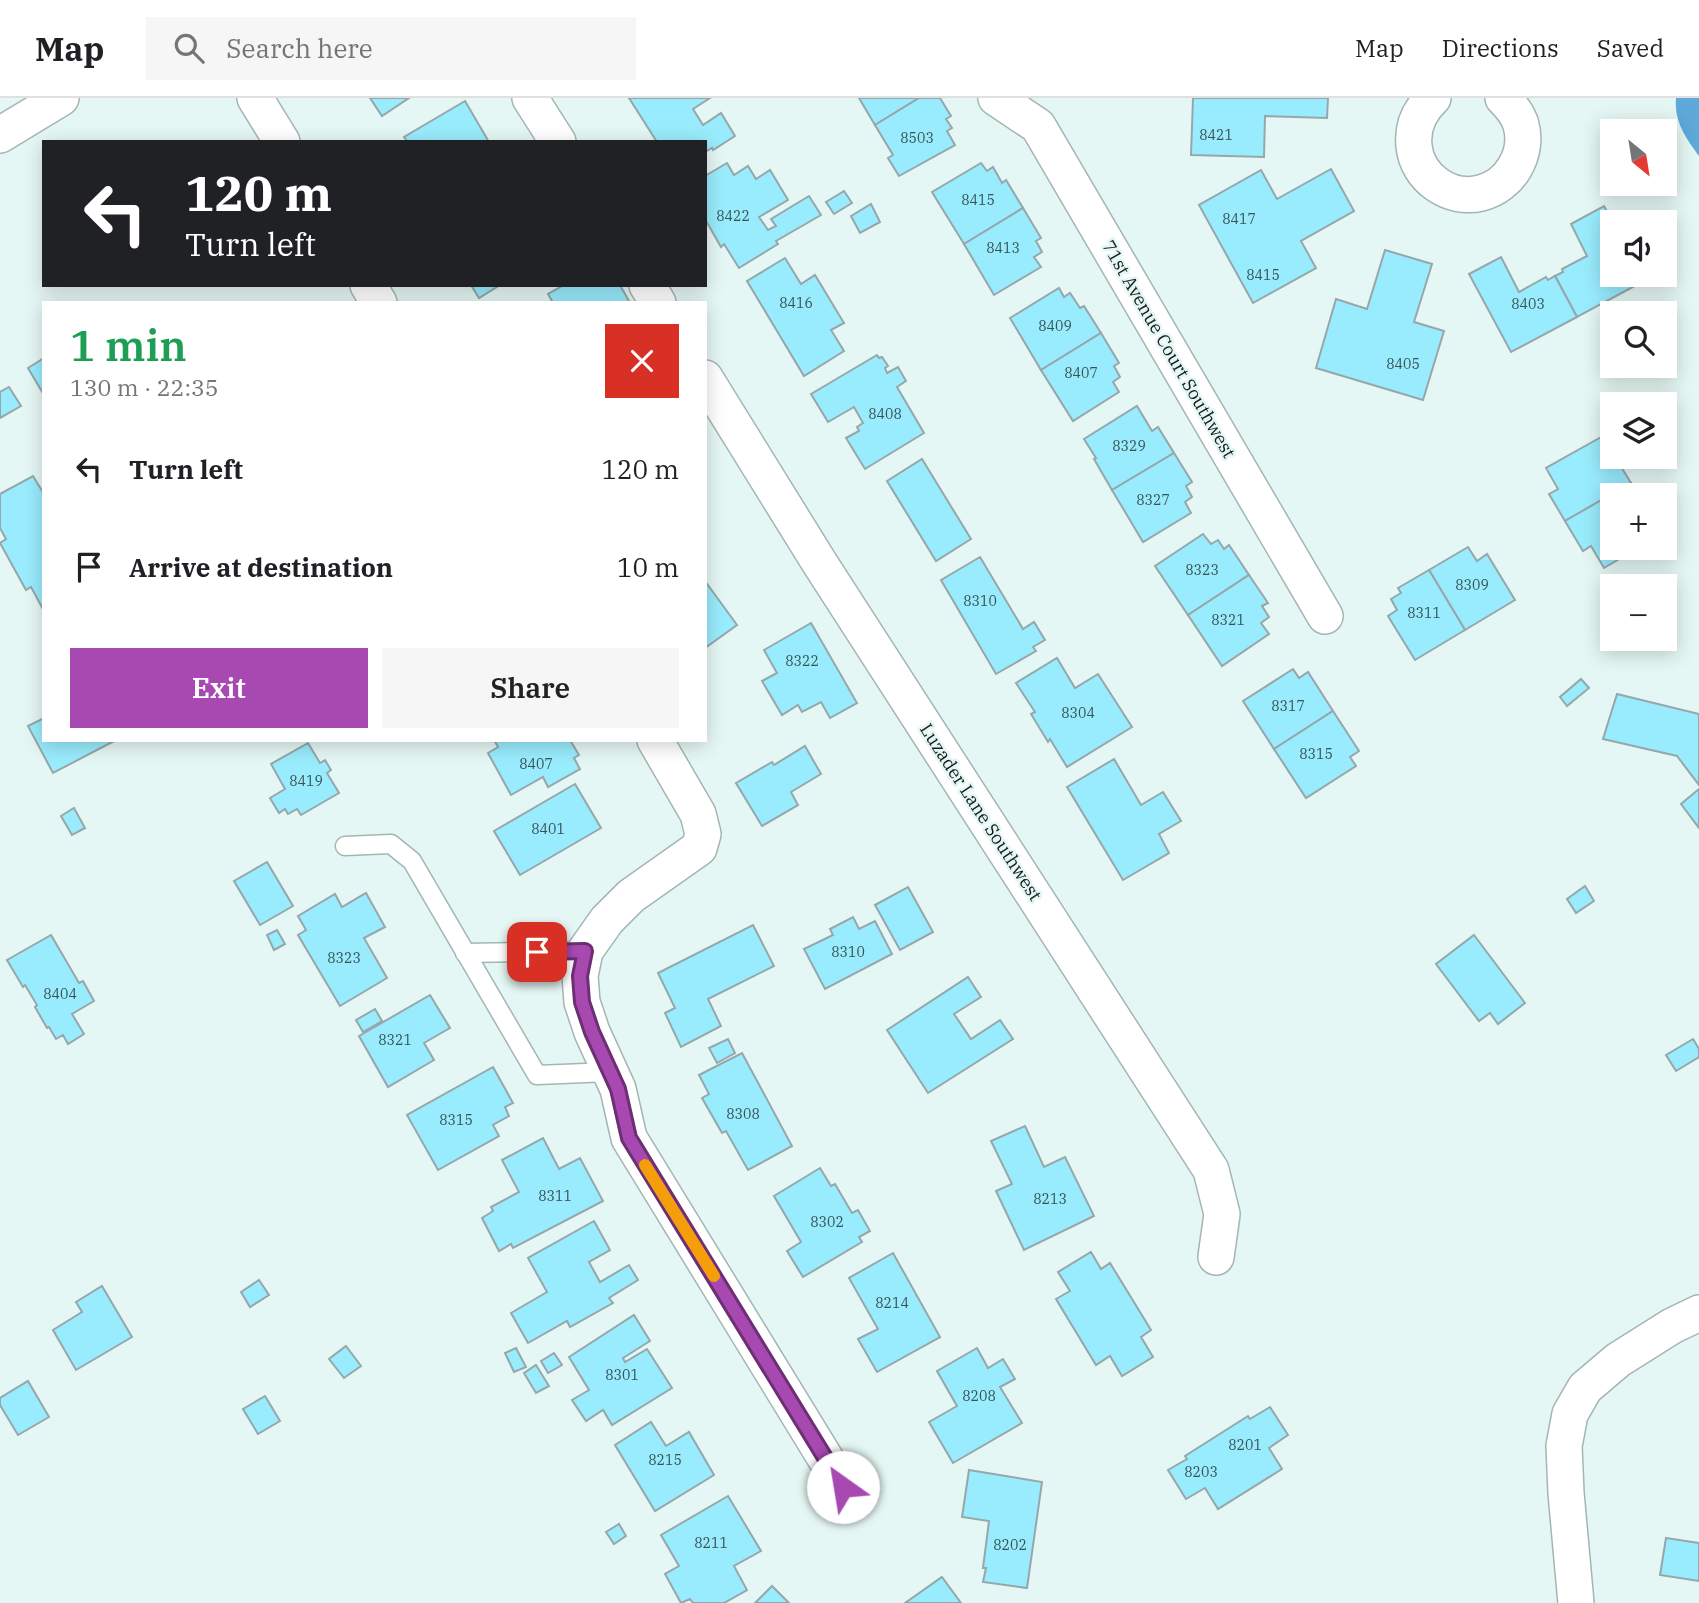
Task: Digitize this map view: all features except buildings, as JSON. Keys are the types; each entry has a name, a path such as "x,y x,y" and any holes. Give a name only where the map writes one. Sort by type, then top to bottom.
{"street":[{"path":"0,135 61,98"},
{"path":"256,98 281,140"},
{"path":"530,98 557,140"},
{"name":"71st Avenue Court Southwest","path":"996,98 1038,126 1325,616"},
{"path":"1433,98 1417,119 1413,136 1415,153 1421,169 1432,181 1447,190 1464,194 1481,193 1496,186 1510,175 1519,160 1521,126 1514,111 1503,98"},
{"name":"Luzader Lane Southwest","path":"707,381 819,562 1211,1170 1222,1214 1216,1257"},
{"path":"656,742 698,814 703,834 699,848 631,897 607,920 585,951 580,976 582,1002 592,1032 618,1089 629,1138 843,1487"},
{"path":"1576,1603 1564,1446 1570,1414 1585,1388 1618,1360 1672,1326 1699,1313"}],"lane":[{"path":"345,846 391,844 412,861 537,1075 610,1072"},
{"path":"466,953 585,951"}],"water":[{"path":"1676,98 1699,98 1699,156 1679,122"}],"slow traffic":[{"path":"645,1165 714,1276"}],"route":[{"path":"537,952 585,951 580,976 582,1002 592,1032 618,1089 629,1138 843,1487"}]}
